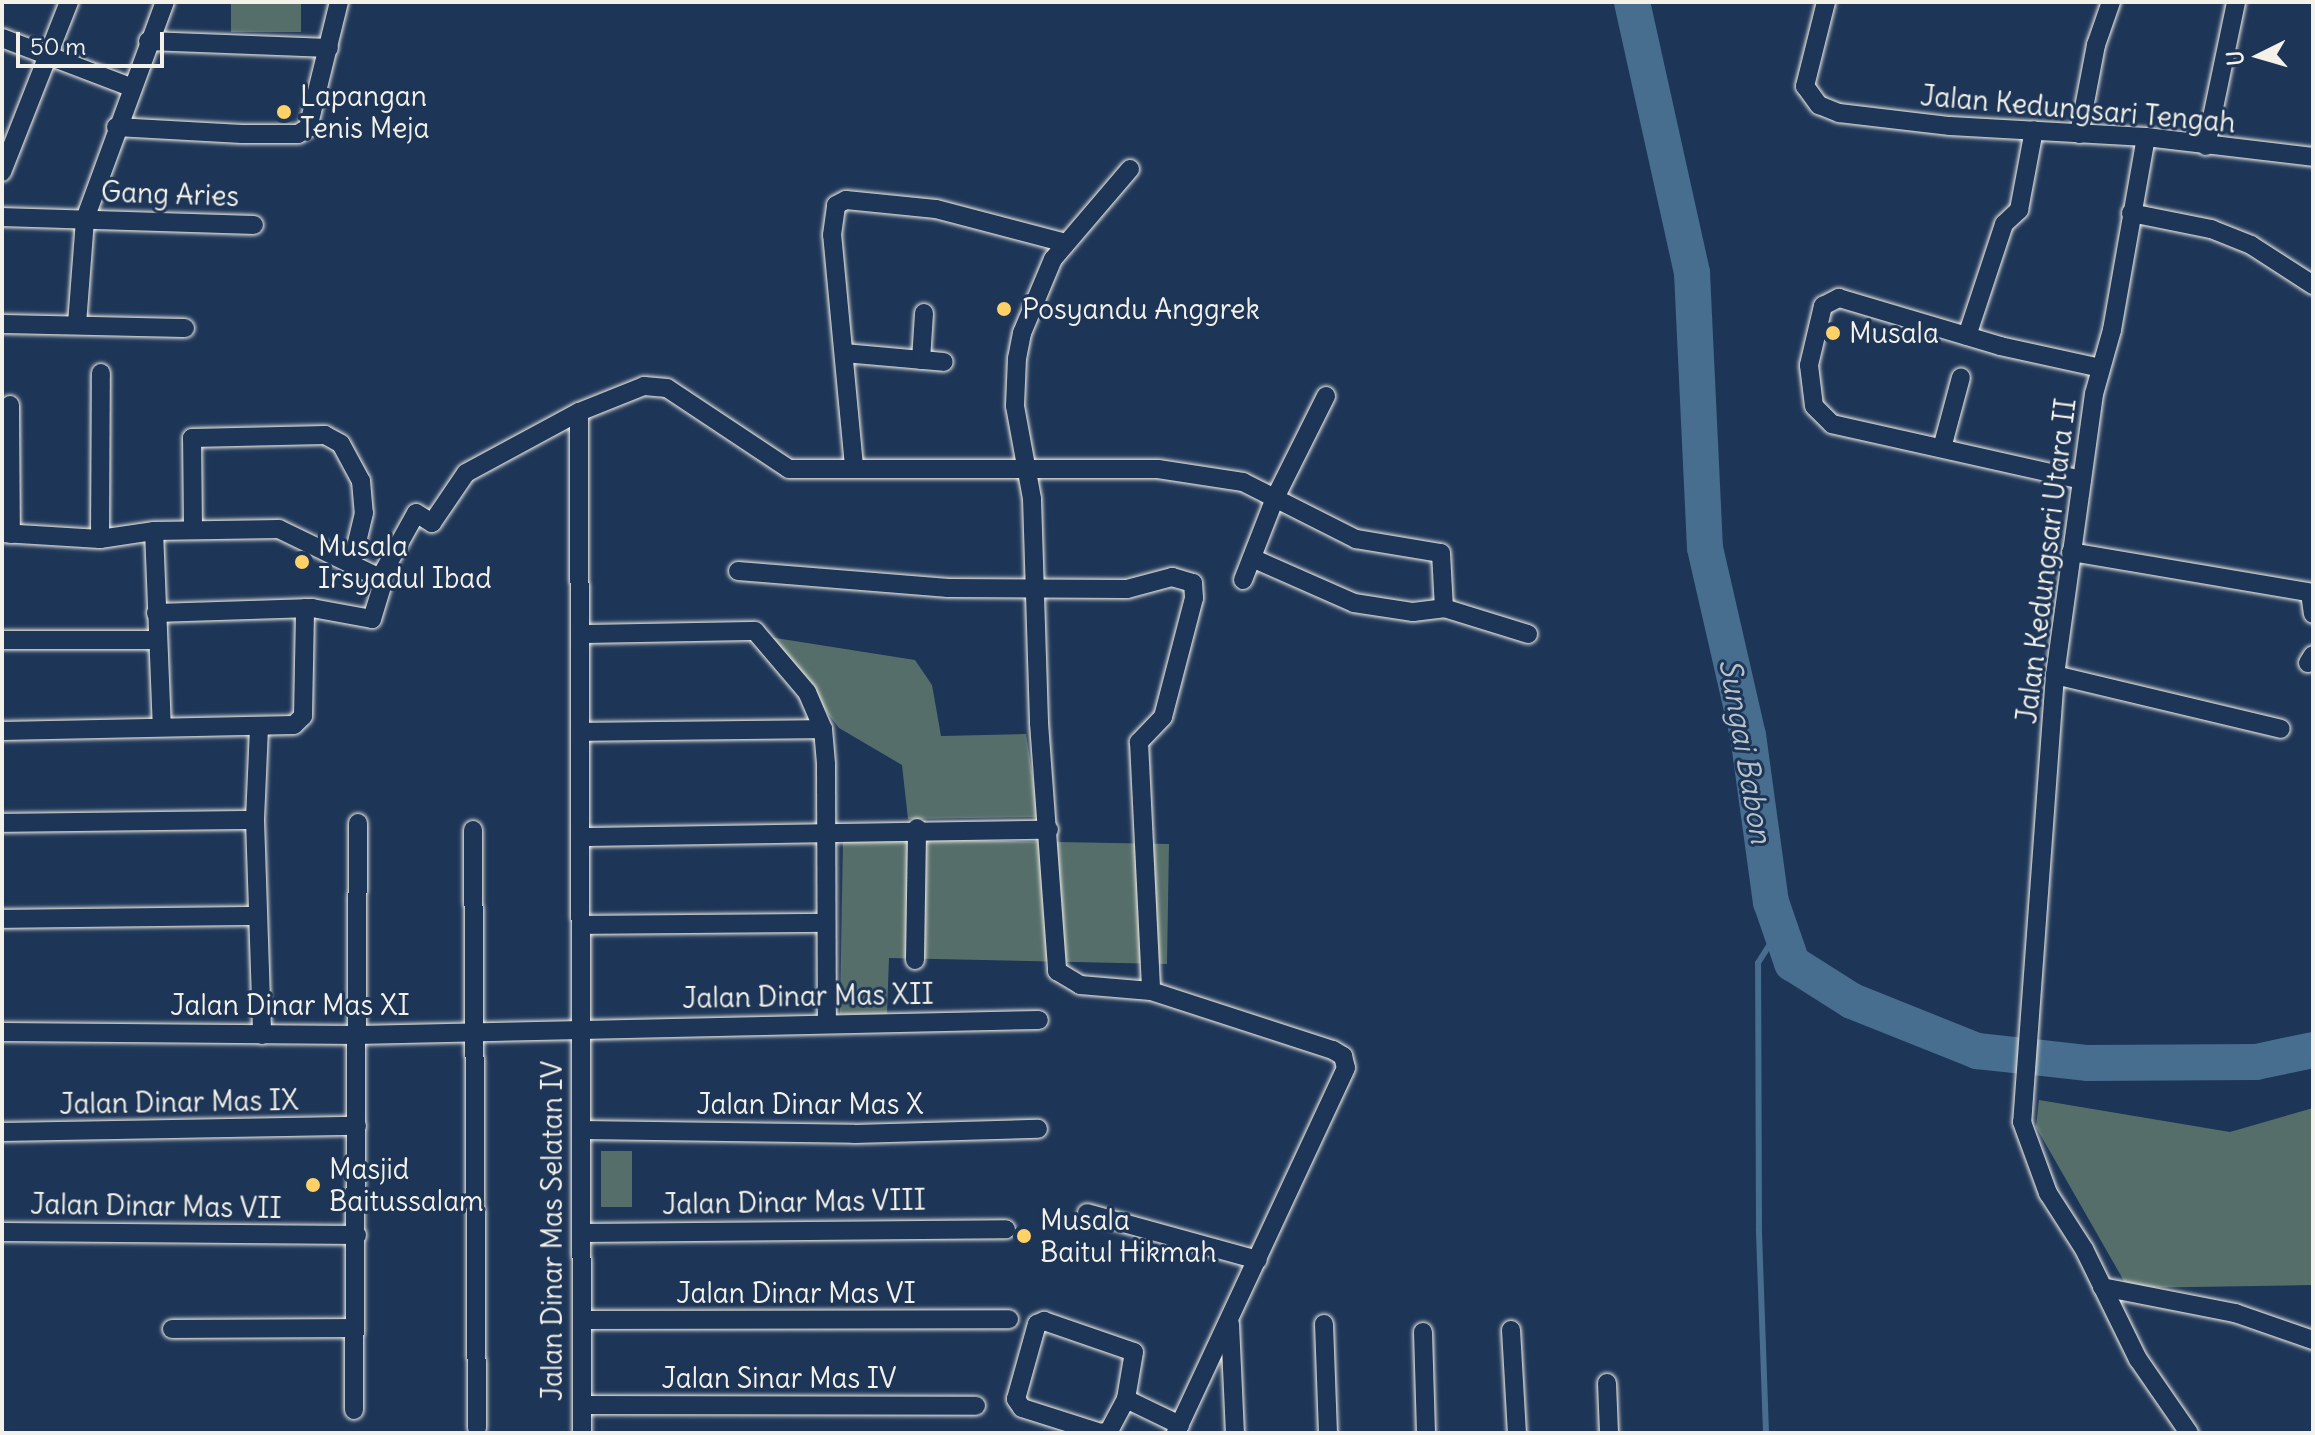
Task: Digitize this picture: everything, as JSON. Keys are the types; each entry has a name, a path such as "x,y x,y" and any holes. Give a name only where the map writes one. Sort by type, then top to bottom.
{"street":[{"path":"2,172 69,2"},
{"path":"77,324 85,219 130,87 165,2"},
{"path":"116,127 298,134 313,120 339,2"},
{"name":"Jalan Kedungsari Tengah","path":"1826,2 1805,86 1819,105 1839,113 2146,137 2313,157"},
{"path":"2079,134 2096,45 2111,2"},
{"path":"2206,146 2236,2"},
{"path":"2,38 130,87"},
{"path":"148,41 329,48"},
{"path":"1967,336 2004,224 2019,210 2034,130"},
{"name":"Jalan Kedungsari Utara II","path":"2146,137 2101,368 2071,552 2055,675 2035,996 2021,1096 2032,1162 2102,1287 2138,1359 2189,1433"},
{"path":"1126,1399 1178,1429 1258,1260 1346,1061 1333,1050 1151,991 1080,985 1057,971 1032,587 1029,469 1015,406 1018,353 1040,287 1066,243 1130,169"},
{"path":"854,466 832,235 836,205 846,200 962,215 1066,243"},
{"path":"2131,213 2224,234 2313,285"},
{"name":"Gang Aries","path":"2,217 254,225"},
{"path":"2082,480 1832,424 1814,406 1809,365 1823,306 1830,299 2101,368"},
{"path":"921,360 924,313"},
{"path":"2,324 185,328"},
{"path":"844,353 944,362"},
{"path":"100,539 101,373"},
{"path":"1942,448 1961,377"},
{"path":"156,613 305,608 372,619 382,586 380,578 416,513 432,523 466,473 579,412 625,391 667,388 776,464 1190,472 1243,482 1356,539 1441,553 1444,608"},
{"path":"1243,580 1275,498 1326,396"},
{"path":"10,405 7,533 100,539 154,531 279,529 380,578"},
{"name":"Jalan Dinar Mas Selatan IV","path":"579,412 576,518 581,634 579,1029 582,1433"},
{"path":"193,529 192,438 325,435 341,444 361,481 364,513 352,563"},
{"path":"154,531 162,727"},
{"path":"2071,552 2312,593 2313,614"},
{"path":"1252,558 1354,603 1413,612 1444,608 1528,634"},
{"path":"738,571 948,588 1127,589 1172,577 1193,583 1195,591 1163,717 1139,742 1151,991"},
{"path":"2,731 294,725 303,716 305,608"},
{"path":"581,634 751,631 764,638 807,692 823,729 830,831 825,923 827,1023"},
{"path":"2,640 157,640"},
{"path":"2055,675 2281,729"},
{"path":"259,728 255,820 262,1035"},
{"path":"580,732 823,729"},
{"path":"2,823 255,820"},
{"path":"354,1410 358,823"},
{"path":"581,837 917,828 1049,830"},
{"path":"915,960 917,828"},
{"path":"473,830 477,1428"},
{"path":"2,919 258,916"},
{"path":"581,925 825,923"},
{"name":"Jalan Dinar Mas XII","path":"579,1029 1039,1020"},
{"name":"Jalan Dinar Mas XI","path":"2,1032 357,1035 579,1029"},
{"name":"Jalan Dinar Mas IX","path":"2,1132 357,1126"},
{"name":"Jalan Dinar Mas X","path":"581,1130 854,1134 1038,1129"},
{"path":"1087,1213 1258,1260"},
{"name":"Jalan Dinar Mas VIII","path":"582,1233 1006,1229"},
{"name":"Jalan Dinar Mas VII","path":"2,1232 357,1235"},
{"path":"2102,1287 2235,1313 2313,1340"},
{"name":"Jalan Dinar Mas VI","path":"582,1320 1009,1319"},
{"path":"1044,1321 1134,1352 1126,1399 1109,1431 1101,1433 1022,1408 1016,1399 1037,1324 1044,1321"},
{"path":"1229,1322 1235,1433"},
{"path":"1324,1324 1328,1433"},
{"path":"172,1329 353,1328"},
{"path":"1511,1330 1517,1433"},
{"path":"1423,1332 1426,1433"},
{"path":"1607,1383 1609,1433"},
{"name":"Jalan Sinar Mas IV","path":"582,1405 976,1406"}],"green space":[{"path":"231,2 301,2 301,32 231,32"},
{"path":"769,637 915,660 932,685 941,736 1026,734 1039,817 908,819 902,765 839,728"},
{"path":"843,838 1169,844 1167,964 889,958 887,1014 840,1014"},
{"path":"2039,1100 2230,1132 2313,1108 2313,1285 2128,1288 2036,1127"},
{"path":"601,1151 632,1151 632,1207 601,1207"}],"waterway":[{"name":"Sungai Babon","path":"1632,2 1692,273 1705,548 1748,735 1771,902 1792,963 1852,1001 1977,1051 2088,1063 2256,1062 2313,1050"},
{"path":"1766,1433 1759,1229 1758,963 1780,928"}],"place":[{"name":"Lapangan Tenis Meja","path":"284,112"},
{"name":"Posyandu Anggrek","path":"1004,309"},
{"name":"Musala","path":"1833,333"},
{"name":"Musala Irsyadul Ibad","path":"302,562"},
{"name":"Masjid Baitussalam","path":"313,1185"},
{"name":"Musala Baitul Hikmah","path":"1024,1236"}]}
